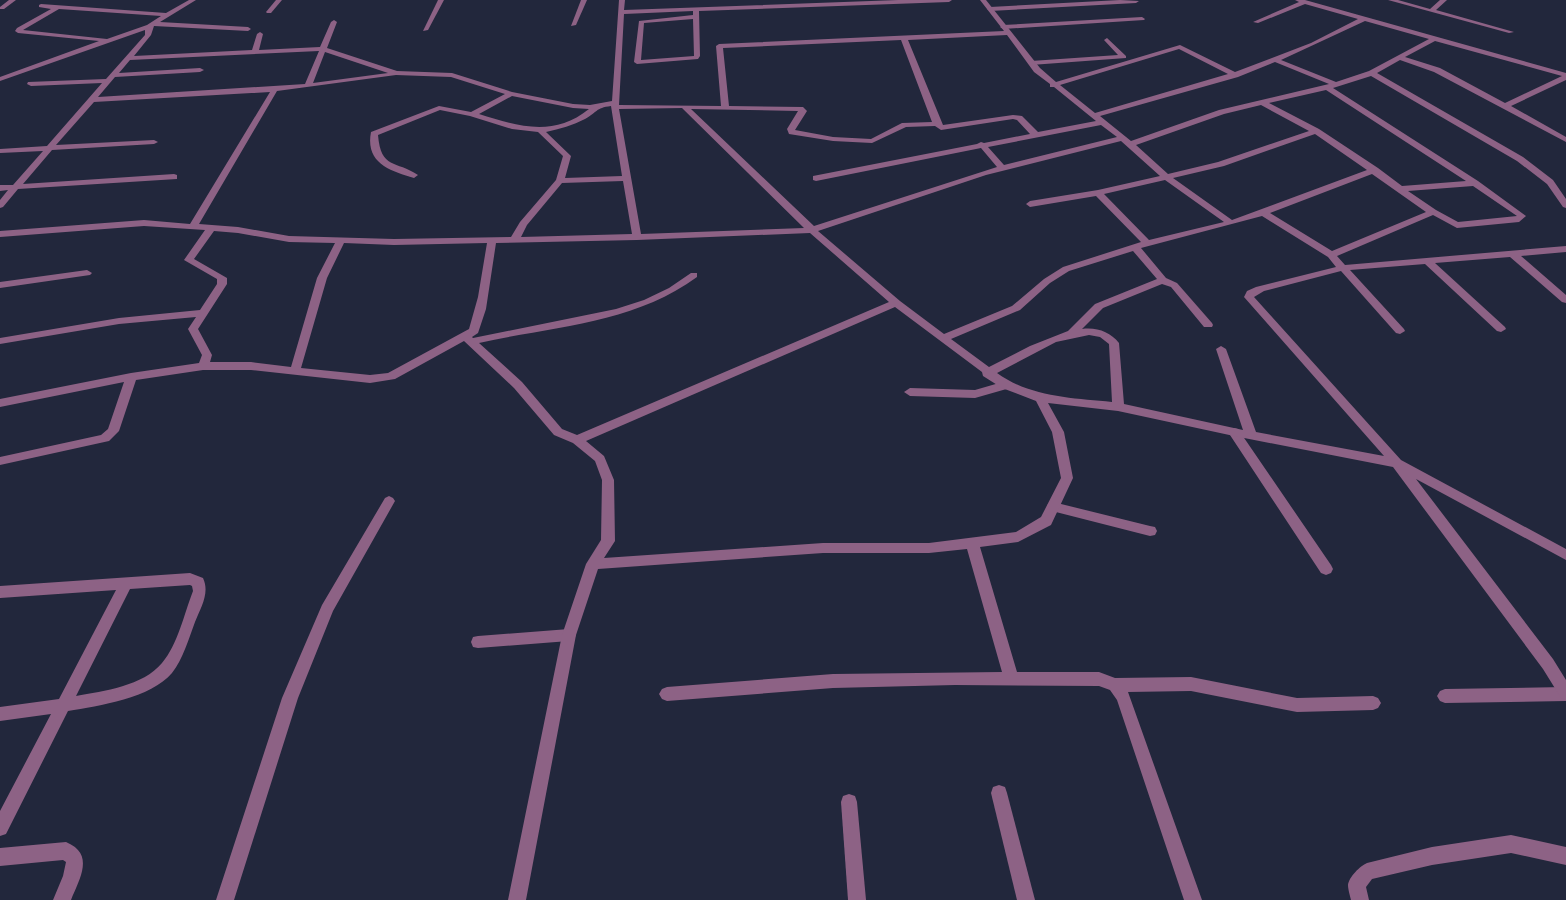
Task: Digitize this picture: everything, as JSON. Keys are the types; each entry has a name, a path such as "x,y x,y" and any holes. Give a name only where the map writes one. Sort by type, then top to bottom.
{"street":[{"path":"2,8 13,0"},
{"path":"0,79 151,25 193,0"},
{"path":"269,12 279,0"},
{"path":"425,30 441,0"},
{"path":"573,25 584,0"},
{"path":"622,0 615,105 637,237"},
{"path":"620,12 949,0"},
{"path":"983,0 1031,63 1053,85 1096,115 1166,177 1231,223"},
{"path":"1391,0 1511,32"},
{"path":"1431,11 1444,0"},
{"path":"990,9 1136,1"},
{"path":"1256,22 1301,1 1566,76"},
{"path":"41,6 168,16"},
{"path":"57,8 19,28 18,31 109,40"},
{"path":"696,9 696,17 696,58 638,62 641,22 696,17"},
{"path":"1096,115 1235,75 1275,60 1365,18"},
{"path":"1003,27 1142,19"},
{"path":"308,86 334,22"},
{"path":"151,25 248,29"},
{"path":"0,205 129,58 148,35 151,25"},
{"path":"725,108 719,46 1008,33"},
{"path":"255,53 260,34"},
{"path":"0,234 144,223 193,226 289,239 341,241 514,240 812,230 1002,168 1126,141 1222,112 1337,85 1372,73 1435,38"},
{"path":"904,39 937,123 946,129 1013,117 1019,118 1035,134"},
{"path":"1031,63 1124,57 1107,40"},
{"path":"1053,85 1179,47 1235,75"},
{"path":"129,58 323,49 396,73"},
{"path":"1401,58 1437,70 1566,140"},
{"path":"1275,60 1337,85"},
{"path":"31,84 200,70"},
{"path":"91,100 275,89 396,73 452,75 511,94 573,106 800,109 802,111 791,129 792,132 833,139 872,141 910,124 937,123"},
{"path":"1372,73 1520,159 1550,182 1566,205"},
{"path":"1505,106 1566,76"},
{"path":"1263,103 1316,131 1433,212 1457,225 1519,219 1522,216 1327,87"},
{"path":"193,226 275,89"},
{"path":"472,114 511,94"},
{"path":"414,175 376,158 374,134 439,108 472,114 528,131 542,132 567,125 592,111 595,106"},
{"path":"684,106 812,230 896,303 1006,385 1040,398 1118,406 1234,432 1397,463 1566,555"},
{"path":"816,178 981,144 1104,122"},
{"path":"1030,204 1098,193 1221,164 1316,131"},
{"path":"514,240 523,224 560,181 567,156 542,132"},
{"path":"0,151 154,142"},
{"path":"981,144 1002,168"},
{"path":"944,338 1016,308 1047,280 1066,269 1147,243 1263,213 1375,170"},
{"path":"0,188 174,177"},
{"path":"560,181 627,178"},
{"path":"1550,182 1566,184"},
{"path":"1401,189 1475,183"},
{"path":"1098,193 1147,243"},
{"path":"1331,255 1433,212"},
{"path":"1263,213 1331,255 1400,331"},
{"path":"202,366 207,355 193,329 222,284 222,278 189,260 211,228"},
{"path":"468,339 481,313 485,274 492,240"},
{"path":"295,370 322,278 341,241"},
{"path":"1135,247 1162,280 1174,285 1208,325"},
{"path":"1566,249 1342,268 1260,289 1251,293 1249,297 1397,463 1548,664 1566,693"},
{"path":"1512,254 1566,300"},
{"path":"1427,261 1501,329"},
{"path":"0,285 87,273"},
{"path":"0,403 131,377 202,366 251,366 370,379 391,376 468,339 593,318 678,290 694,275"},
{"path":"987,373 1073,332 1099,306 1162,280"},
{"path":"577,440 896,303"},
{"path":"0,341 119,321 203,312"},
{"path":"1073,332 1099,331 1109,335 1114,344 1118,406"},
{"path":"468,339 518,385 558,432 577,440 600,459 608,480 608,541 593,564 569,635 518,900"},
{"path":"1221,349 1251,435"},
{"path":"0,461 105,438 113,431 131,377"},
{"path":"910,392 975,394 1006,385"},
{"path":"593,564 823,548 929,548 1018,537 1046,522 1067,478 1058,432 1040,398"},
{"path":"1234,432 1326,569"},
{"path":"225,900 290,698 327,609 389,501"},
{"path":"1053,507 1150,531"},
{"path":"972,543 1011,678"},
{"path":"0,592 190,579 198,582 200,591 167,668 155,679 142,686 62,706 0,714"},
{"path":"0,828 127,582"},
{"path":"478,642 569,635"},
{"path":"668,694 833,681 1099,679 1115,685 1191,684 1297,705 1373,703"},
{"path":"1115,685 1123,697 1193,900"},
{"path":"1445,696 1566,693"},
{"path":"999,793 1026,900"},
{"path":"849,802 857,900"},
{"path":"1360,900 1357,885 1367,872 1432,856 1511,844 1566,856"},
{"path":"0,857 66,851 75,858 72,876 63,900"}]}
